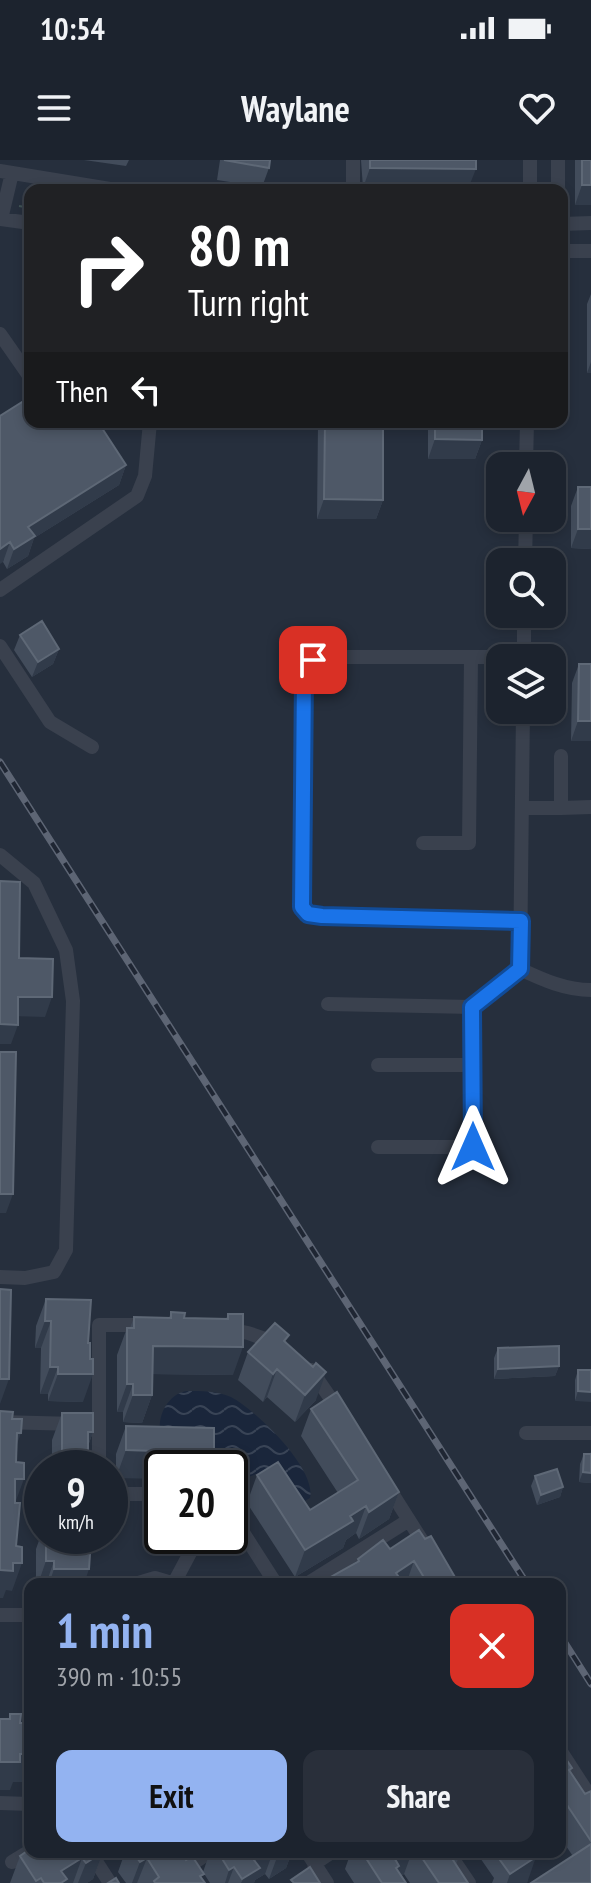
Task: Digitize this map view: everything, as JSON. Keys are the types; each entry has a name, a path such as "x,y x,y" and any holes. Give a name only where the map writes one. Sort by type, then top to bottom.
{"street":[{"path":"353,160 353,184"},
{"path":"530,160 530,184"},
{"path":"558,160 558,184"},
{"path":"24,222 1,219 6,172 79,184"},
{"path":"568,224 591,223"},
{"path":"568,251 591,251"},
{"path":"0,334 24,368"},
{"path":"0,590 137,496 145,476 149,428"},
{"path":"526,452 527,428"},
{"path":"0,646 50,722 92,747"},
{"path":"486,657 324,657 313,660 304,674 302,907 308,914 322,916 521,921"},
{"path":"423,843 469,843 471,657"},
{"path":"520,969 523,724"},
{"path":"561,756 561,808"},
{"path":"522,808 591,807"},
{"path":"0,855 34,883 66,950 73,1001 66,1250 54,1272 25,1278 0,1277"},
{"path":"520,969 545,981 591,990"},
{"path":"328,1004 472,1007 520,969"},
{"path":"378,1147 473,1147 472,1007"},
{"path":"378,1065 473,1065"},
{"path":"99,1450 99,1325 162,1325"},
{"path":"209,1327 270,1339 299,1357 349,1426"},
{"path":"0,1422 100,1425"},
{"path":"526,1433 591,1433"},
{"path":"383,1480 434,1558"},
{"path":"317,1578 409,1520"},
{"path":"248,1540 272,1578"},
{"path":"177,1578 190,1554"},
{"path":"0,1615 24,1615"},
{"path":"566,1759 591,1798"},
{"path":"0,1803 24,1804"},
{"path":"12,1862 24,1855"},
{"path":"94,1858 110,1883"},
{"path":"180,1858 196,1883"},
{"path":"186,1868 201,1858"},
{"path":"310,1858 327,1883"},
{"path":"452,1858 469,1883"}],"water":[{"path":"181,1393 226,1395 255,1414 295,1457 310,1486 310,1498 303,1502 273,1468 248,1477 248,1450 213,1450 160,1430 166,1405"}],"building":[{"path":"224,160 270,160 269,168"},
{"path":"370,160 476,160 476,169 370,168"},
{"path":"582,160 591,160 591,185 582,185"},
{"path":"24,401 24,428 102,428 126,465 28,527 35,536 14,549 10,542 0,549 0,416"},
{"path":"325,428 383,428 383,500 324,499"},
{"path":"435,428 482,428 482,440 435,439"},
{"path":"578,487 591,487 591,529 578,529"},
{"path":"42,621 59,649 38,662 20,635"},
{"path":"579,664 591,664 591,721 578,721"},
{"path":"0,881 20,882 19,958 53,959 52,997 18,997 18,1025 0,1024"},
{"path":"0,1052 16,1052 13,1194 0,1194"},
{"path":"0,1289 11,1290 9,1379 0,1379"},
{"path":"46,1299 91,1300 88,1343 93,1374 58,1374 58,1367 50,1367 51,1321 45,1321"},
{"path":"171,1312 185,1313 184,1318 228,1319 228,1314 243,1314 243,1347 153,1346 152,1395 133,1395 133,1384 127,1384 127,1328 134,1328 134,1317 171,1318"},
{"path":"275,1323 289,1335 284,1341 313,1367 316,1363 326,1372 305,1395 277,1369 273,1374 248,1352"},
{"path":"559,1346 559,1366 498,1369 498,1348"},
{"path":"578,1370 591,1370 591,1392 578,1391"},
{"path":"337,1392 399,1492 369,1512 366,1506 350,1516 353,1521 305,1550 257,1475 278,1462 310,1510 358,1480 311,1409"},
{"path":"0,1411 13,1412 12,1419 22,1419 21,1433 17,1433 16,1462 24,1463 24,1479 15,1479 15,1503 20,1503 16,1546 22,1547 22,1563 13,1563 13,1571 0,1570"},
{"path":"62,1413 93,1413 93,1432 88,1432 88,1450 62,1450"},
{"path":"126,1426 214,1428 214,1450 126,1450"},
{"path":"584,1454 591,1454 591,1473 583,1472"},
{"path":"557,1469 563,1487 541,1495 535,1476"},
{"path":"419,1530 425,1539 431,1536 456,1578 424,1578 414,1561 396,1573 400,1578 329,1578 359,1561 383,1540 390,1549"},
{"path":"46,1554 90,1554 89,1569 54,1569 54,1561 46,1561"},
{"path":"10,1714 21,1714 24,1754 20,1754 20,1762 0,1762 0,1719 10,1719"},
{"path":"566,1759 572,1768 569,1770 585,1794 591,1791 591,1841 566,1804"},
{"path":"591,1844 591,1883 531,1883"},
{"path":"24,1853 24,1858 82,1858 61,1871 67,1879 61,1883 44,1883 41,1878 36,1881 20,1856"},
{"path":"147,1858 193,1858 204,1874 200,1876 205,1883 155,1883 159,1877"},
{"path":"222,1858 257,1858 254,1860 260,1868 242,1879 234,1867 229,1870"},
{"path":"366,1858 397,1858 399,1866 396,1868 406,1883 382,1883"},
{"path":"422,1858 456,1858 453,1860 468,1883 439,1883"},
{"path":"504,1858 534,1858 510,1874 500,1860"},
{"path":"310,1867 320,1883 294,1883 291,1880"}],"railway":[{"path":"0,762 523,1578"},
{"path":"566,1644 591,1684"}],"route":[{"path":"313,660 304,674 302,907 308,914 322,916 521,921 520,969 472,1007 473,1147"}]}
